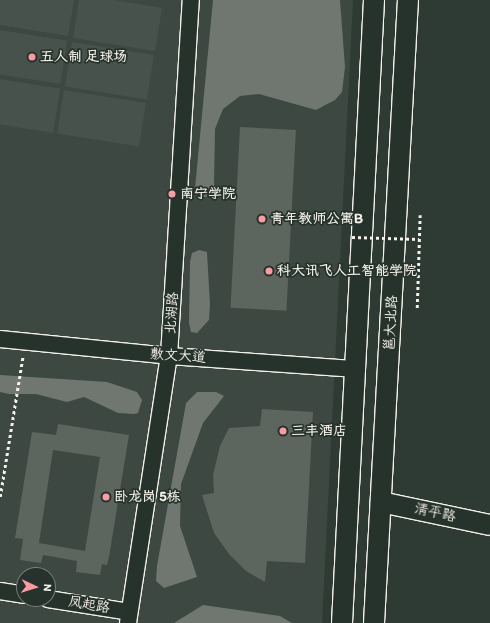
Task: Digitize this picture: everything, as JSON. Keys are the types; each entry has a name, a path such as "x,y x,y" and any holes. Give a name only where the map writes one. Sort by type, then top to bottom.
{"street":[{"name":"北湖路","path":"129,618 169,356 191,0"},
{"path":"342,623 357,368 374,0"},
{"name":"邕大北路","path":"374,623 408,0"},
{"name":"敷文大道","path":"0,339 169,356 357,368"},
{"name":"清平路","path":"381,502 490,525"},
{"path":"0,591 16,594"},
{"name":"凤起路","path":"56,601 129,618"}],"path":[{"path":"417,308 420,214"},
{"path":"352,237 419,239"},
{"path":"0,497 21,363"}],"shaded area":[{"name":"南宁学院","path":"0,0 353,0 322,623 0,623"},
{"path":"0,0 74,0 68,36 0,25"},
{"path":"79,0 114,0 162,8 155,51 73,38"},
{"path":"213,0 340,0 345,67 342,92 335,100 316,110 259,94 240,96 223,109 215,129 214,186 206,197 198,195 195,188"},
{"name":"五人制 足球场","path":"0,30 67,41 60,84 0,75"},
{"path":"72,42 154,55 147,99 65,86"},
{"path":"0,79 60,89 53,133 0,125"},
{"path":"64,90 146,103 139,146 57,133"},
{"path":"199,250 207,252 210,304 209,320 197,333 191,332 189,323 190,262 192,253"},
{"path":"0,375 107,382 137,392 142,400 138,413 134,414 118,413 84,397 67,402 36,394 9,394 0,392"},
{"path":"197,392 216,392 224,396 203,423 181,484 180,526 197,577 164,588 156,581 157,566 186,403"},
{"path":"203,605 280,616 292,623 174,623"}],"building":[{"name":"青年教师公寓B","path":"240,127 296,130 286,311 231,308"},
{"path":"262,409 313,412 305,563 267,561 265,582 246,571 229,554 214,533 202,495 214,493 213,475 220,446 229,428 260,426"},
{"name":"卧龙岗 5栋","path":"58,424 129,435 109,557 107,565 102,564 100,575 76,572 77,561 43,555 41,563 20,560 23,539 15,538 32,432 56,435","holes":["53,450 100,457 85,551 39,543"]}],"place":[{"name":"五人制 足球场","path":"32,57"},
{"name":"南宁学院","path":"172,194"},
{"name":"青年教师公寓B","path":"262,219"},
{"name":"科大讯飞人工智能学院","path":"269,271"},
{"name":"三丰酒店","path":"283,431"},
{"name":"卧龙岗 5栋","path":"106,497"}]}
